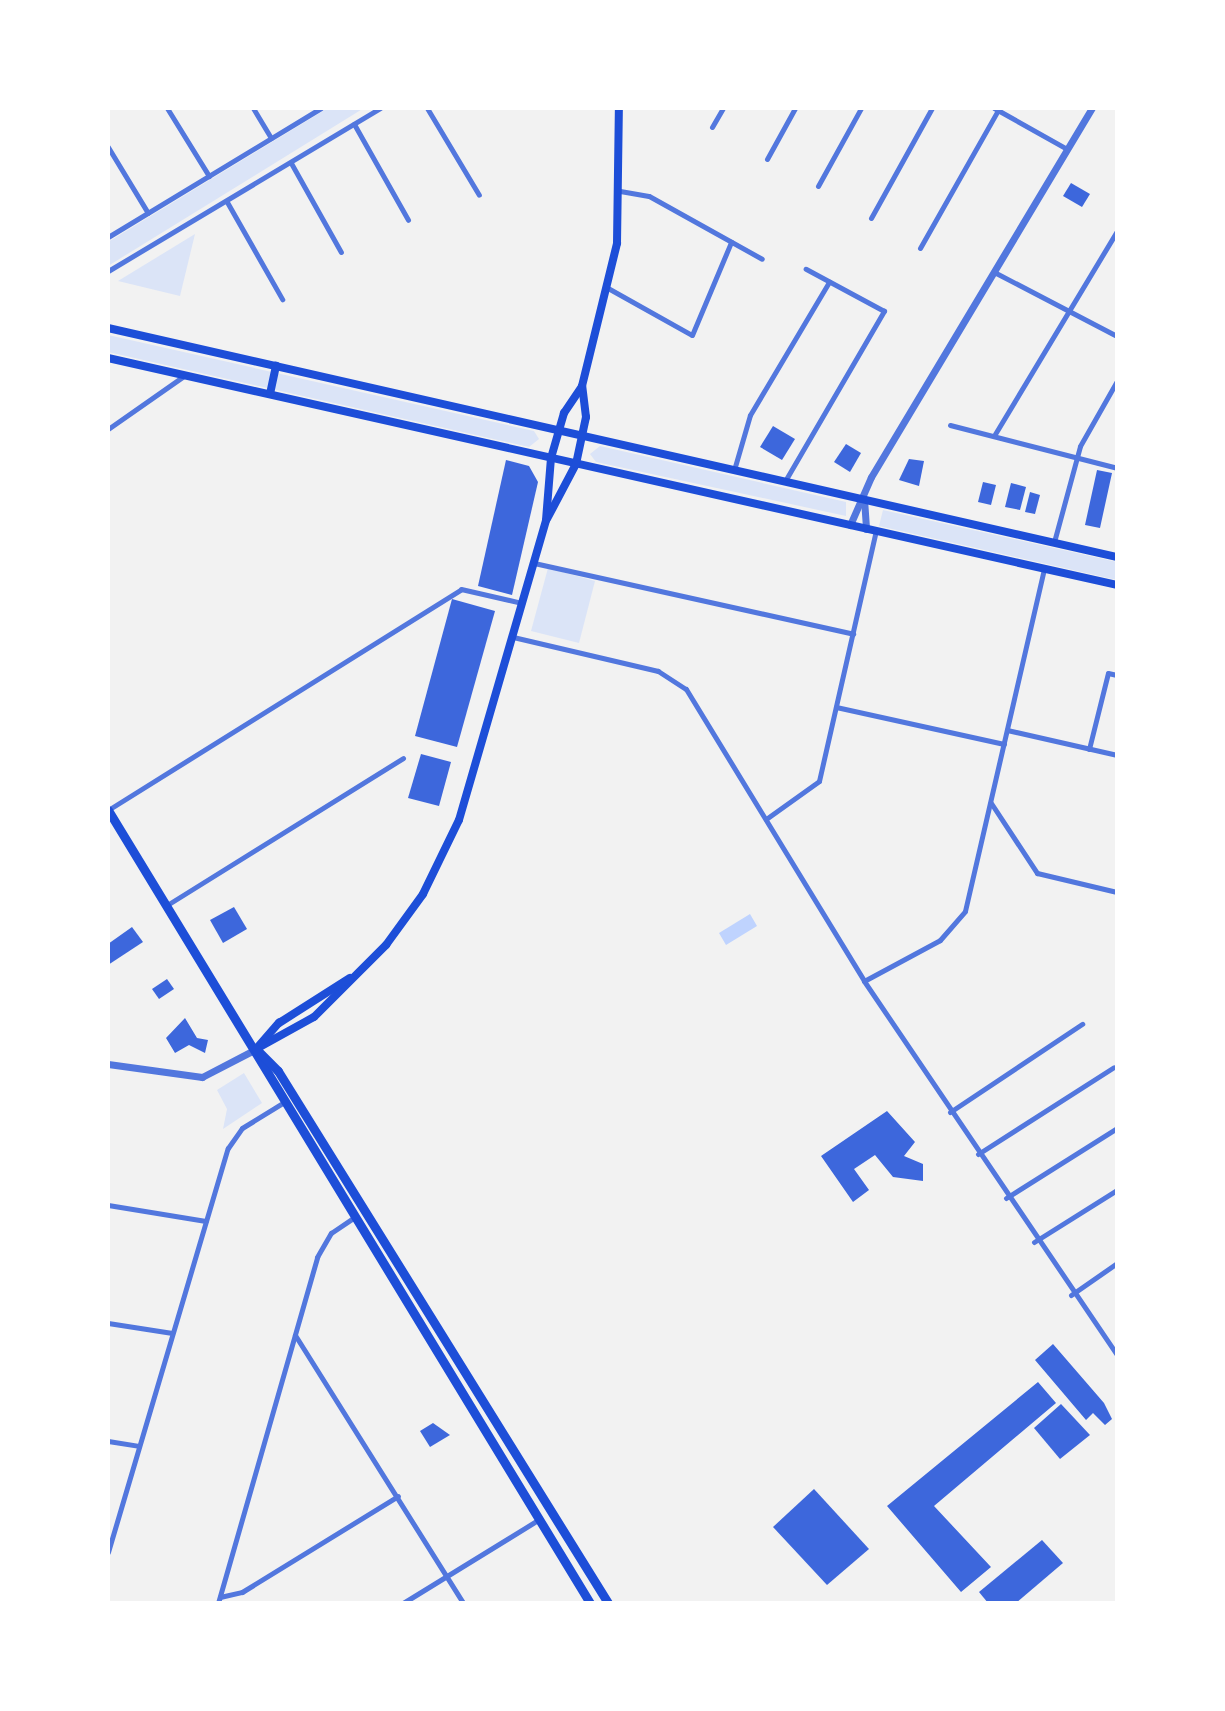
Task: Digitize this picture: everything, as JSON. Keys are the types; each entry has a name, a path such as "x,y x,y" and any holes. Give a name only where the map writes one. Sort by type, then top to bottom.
{"main road":[{"path":"256,1049 314,1017 397,930 442,858 523,603 546,520 551,458 559,430 582,386 606,287 620,191 619,108"},
{"path":"108,328 1117,557"},
{"path":"108,358 1117,585"},
{"path":"270,394 276,366"},
{"path":"546,520 576,464 583,436 582,386"},
{"path":"108,810 256,1049 281,1104 590,1603"},
{"path":"256,1049 279,1023 351,978"},
{"path":"256,1049 278,1071 608,1603"}],"street":[{"path":"167,108 209,176"},
{"path":"253,108 271,138"},
{"path":"108,237 321,108"},
{"path":"108,271 380,108"},
{"path":"427,108 479,195"},
{"path":"712,127 723,108"},
{"path":"767,159 795,108"},
{"path":"818,186 861,108"},
{"path":"871,218 932,108"},
{"path":"850,525 994,272 1092,108"},
{"path":"920,248 996,109 1068,149"},
{"path":"354,124 408,220"},
{"path":"108,147 148,213"},
{"path":"291,163 341,252"},
{"path":"620,191 649,196 762,259"},
{"path":"227,202 282,299"},
{"path":"995,434 1117,231"},
{"path":"606,287 692,335 731,242"},
{"path":"785,481 884,311 806,269"},
{"path":"994,272 1117,336"},
{"path":"734,470 750,415 829,282"},
{"path":"108,429 185,375"},
{"path":"1054,542 1075,459 1117,381"},
{"path":"950,425 995,434 1075,459 1117,468"},
{"path":"766,819 814,790 853,634 871,530 864,499"},
{"path":"534,563 853,634"},
{"path":"864,981 940,940 961,919 1044,569"},
{"path":"108,810 458,590 523,603"},
{"path":"513,637 675,679 766,819 864,981 1034,1242 1117,1355"},
{"path":"1089,749 1108,673 1117,675"},
{"path":"836,707 1004,744"},
{"path":"1007,730 1117,755"},
{"path":"167,905 403,758"},
{"path":"991,802 1037,873 1117,892"},
{"path":"950,1112 1082,1024"},
{"path":"108,1064 202,1077 256,1049"},
{"path":"978,1154 1114,1067"},
{"path":"108,1552 110,1535 233,1137 281,1104"},
{"path":"1006,1198 1117,1128"},
{"path":"1034,1242 1117,1190"},
{"path":"108,1205 206,1221"},
{"path":"219,1600 320,1248 353,1218"},
{"path":"1071,1295 1117,1263"},
{"path":"108,1323 172,1333"},
{"path":"295,1335 463,1603"},
{"path":"108,1441 139,1446"},
{"path":"219,1600 242,1592 398,1496"},
{"path":"403,1603 539,1519"}],"shaded area":[{"path":"328,108 364,108 108,266 108,242"},
{"path":"195,234 180,296 118,281"},
{"path":"108,335 534,431 539,439 529,447 108,352"},
{"path":"600,446 846,502 846,516 596,462 590,454"},
{"path":"883,510 1117,562 1117,580 879,526"},
{"path":"548,568 595,581 579,643 531,631"},
{"path":"244,1073 262,1103 223,1129 227,1109 217,1090"}],"water":[{"path":"750,914 757,926 726,945 719,933"}],"building":[{"path":"1071,183 1090,194 1082,207 1063,196"},
{"path":"773,426 795,439 782,460 760,447"},
{"path":"846,444 861,453 850,472 834,462"},
{"path":"909,459 924,461 919,486 899,480"},
{"path":"506,460 529,466 538,482 512,595 478,586"},
{"path":"1097,470 1112,473 1100,528 1085,525"},
{"path":"983,482 996,485 991,505 978,502"},
{"path":"1011,483 1026,487 1020,510 1005,507"},
{"path":"1030,492 1040,495 1035,514 1025,512"},
{"path":"452,599 495,611 457,747 415,736"},
{"path":"421,754 451,762 439,806 408,798"},
{"path":"234,907 247,929 223,943 210,920"},
{"path":"132,927 143,942 108,965 108,944"},
{"path":"167,979 174,989 159,999 152,989"},
{"path":"185,1018 197,1038 208,1040 205,1053 189,1045 175,1053 166,1038"},
{"path":"887,1111 915,1142 904,1156 923,1164 923,1181 893,1177 875,1155 854,1169 869,1190 853,1202 821,1156"},
{"path":"1053,1344 1104,1403 1112,1419 1105,1425 1093,1413 1086,1420 1035,1360"},
{"path":"1038,1382 1056,1403 934,1506 991,1567 961,1592 887,1506"},
{"path":"1061,1404 1090,1435 1060,1459 1034,1428"},
{"path":"433,1423 450,1435 430,1447 420,1431"},
{"path":"814,1489 869,1549 827,1585 773,1527"},
{"path":"1042,1540 1063,1563 1016,1603 988,1603 979,1592"}]}
